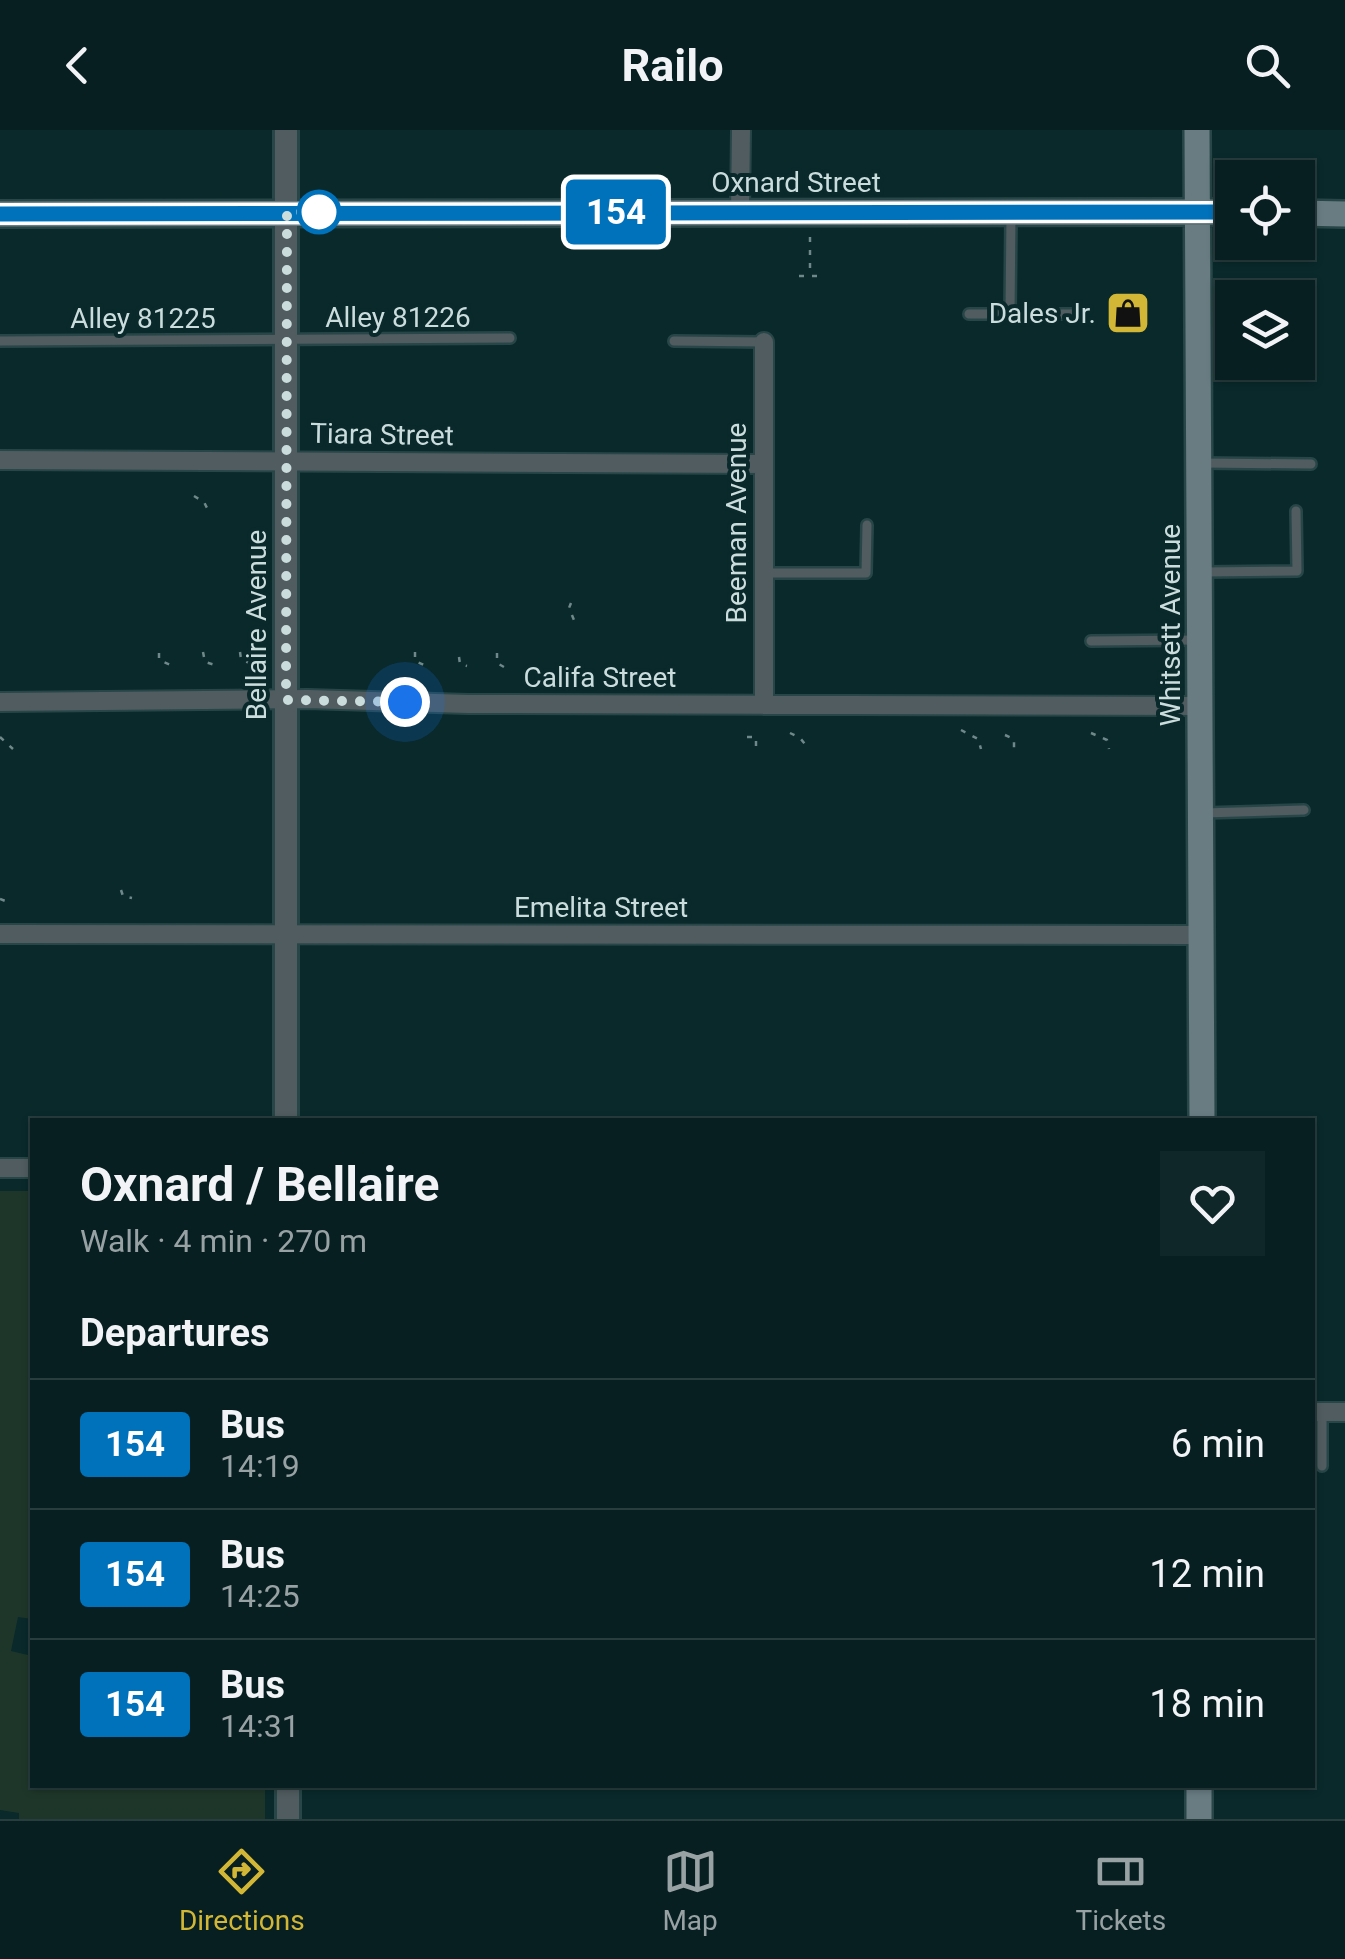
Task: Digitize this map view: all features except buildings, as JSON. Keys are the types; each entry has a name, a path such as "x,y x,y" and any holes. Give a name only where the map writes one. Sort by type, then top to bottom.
{"main road":[{"name":"Whitsett Avenue","path":"1197,130 1202,1118"},
{"name":"Oxnard Street","path":"0,214 1215,212"},
{"path":"1315,213 1345,214"},
{"path":"1199,1788 1199,1819"}],"street":[{"name":"Bellaire Avenue","path":"286,130 286,1118"},
{"path":"740,212 741,130"},
{"name":"Beeman Avenue","path":"764,342 764,705"},
{"name":"Tiara Street","path":"0,460 764,464"},
{"name":"Califa Street","path":"0,702 1200,706"},
{"name":"Emelita Street","path":"0,934 1201,936"},
{"path":"0,1168 30,1168"},
{"path":"1317,1412 1345,1412"},
{"path":"288,1788 288,1819"}],"lane":[{"path":"1010,314 1012,212"},
{"path":"969,314 1080,314"},
{"name":"Alley 81226","path":"287,340 510,338"},
{"name":"Alley 81225","path":"0,341 287,340"},
{"path":"674,342 764,342"},
{"path":"1199,463 1311,464"},
{"path":"1200,572 1297,571 1296,511"},
{"path":"764,573 866,574 866,526"},
{"path":"1091,641 1200,640"},
{"path":"1200,814 1304,810"},
{"path":"1317,1412 1322,1466"}],"path":[{"path":"810,238 810,276"},
{"path":"799,276 824,276"},
{"path":"194,496 208,510"},
{"path":"571,603 568,608 574,620"},
{"path":"203,652 205,662 215,665"},
{"path":"240,652 240,659 255,666"},
{"path":"415,652 415,662 426,666"},
{"path":"159,653 159,660 174,666"},
{"path":"497,653 497,663 510,668"},
{"path":"459,657 460,664 467,666"},
{"path":"960,730 978,739 981,749"},
{"path":"790,732 809,748"},
{"path":"1091,732 1109,742 1109,749"},
{"path":"1004,735 1014,739 1014,751"},
{"path":"0,737 13,749"},
{"path":"747,737 756,737 756,751"},
{"path":"120,890 122,896 132,898"},
{"path":"0,899 8,902"}],"green space":[{"path":"0,1191 30,1191 30,1619 18,1617 11,1651 30,1656 30,1788 265,1788 265,1819 19,1819 19,1813 0,1810"}],"bus line":[{"name":"154","path":"0,214 1215,212"}],"place":[{"name":"Dales Jr.","path":"1128,313"}],"route":[{"path":"319,212 287,212 286,700 405,702"}]}
